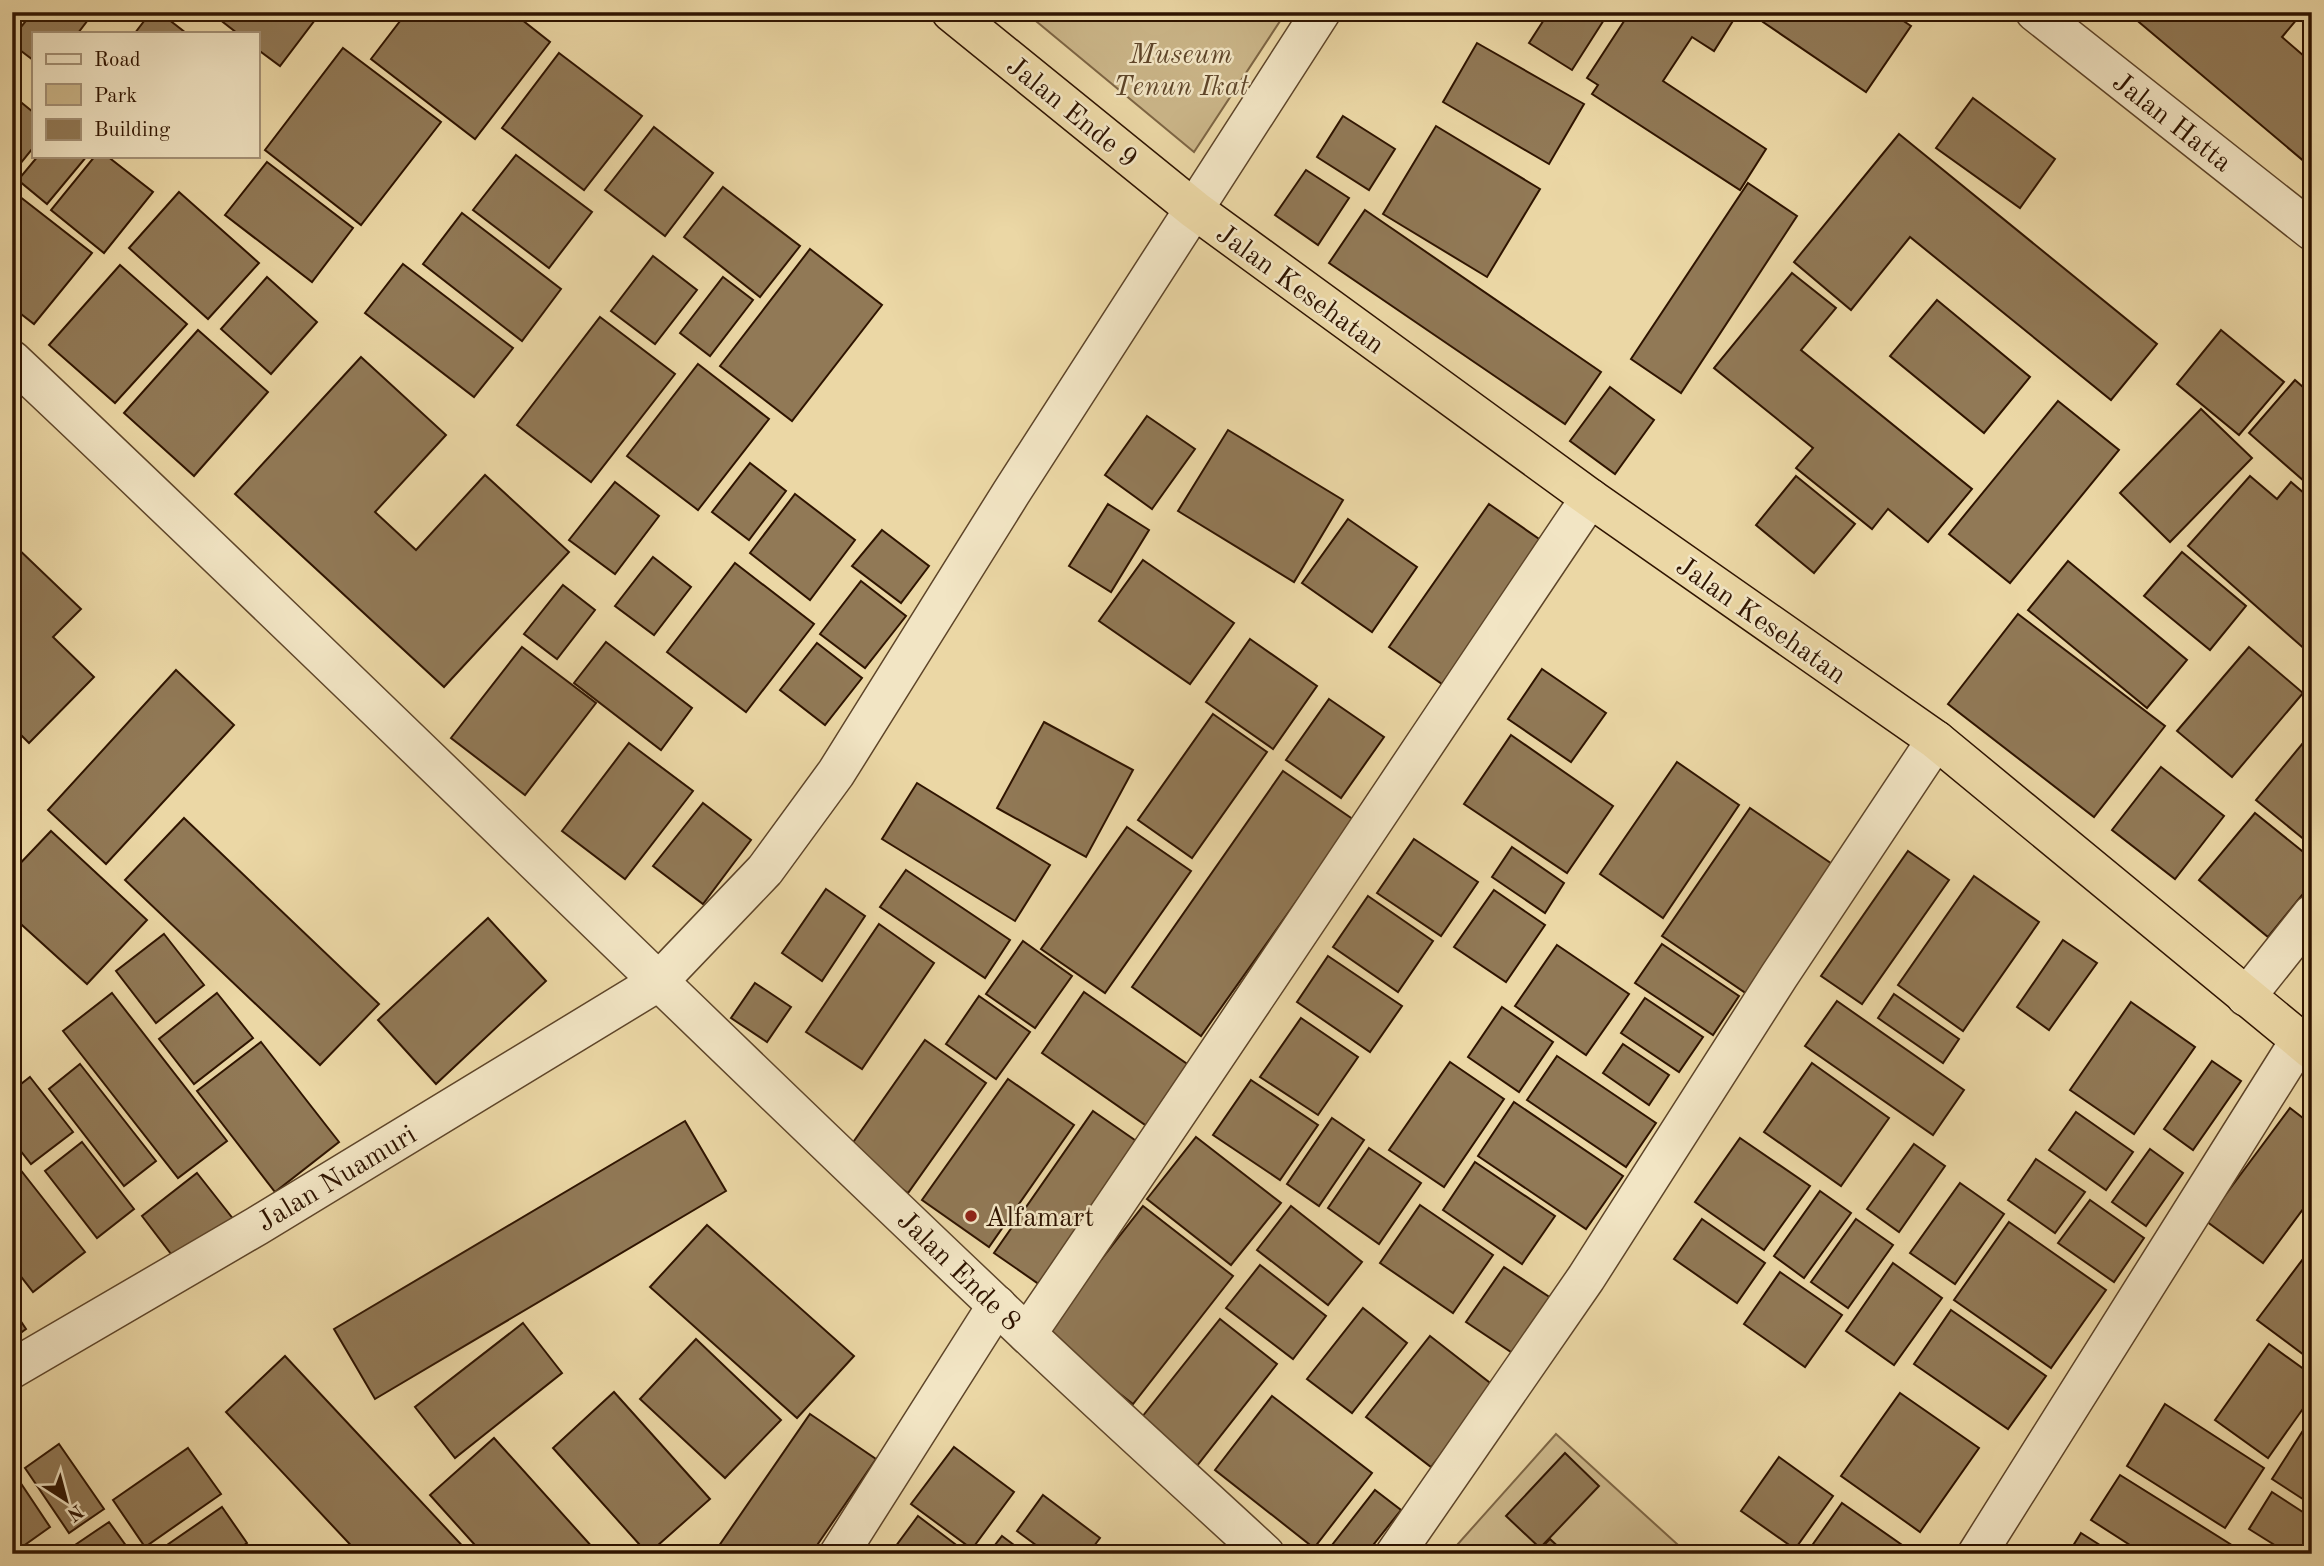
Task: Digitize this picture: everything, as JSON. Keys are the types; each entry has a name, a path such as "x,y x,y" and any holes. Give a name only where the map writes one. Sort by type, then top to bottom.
{"highway":[{"name":"Jalan Ende 9","path":"951,12 1195,210"},
{"name":"Jalan Kesehatan","path":"1195,210 1590,498 1936,740 2306,1045"}],"street":[{"name":"Jalan Nuamuri","path":"12,1369 257,1226 658,982 765,870 836,773 1011,493 1321,12"},
{"name":"Jalan Hatta","path":"2035,12 2312,231"},
{"name":"Jalan Ende 8","path":"12,360 248,582 658,982 1027,1334 1265,1554"},
{"path":"1027,1334 1168,1130 1304,922 1590,498"},
{"path":"1395,1554 1586,1278 1779,976 1936,740"},
{"path":"2246,997 2312,914"},
{"path":"1977,1554 2306,1045"},
{"path":"839,1554 998,1305"}],"green space":[{"name":"Museum Tenun Ikat","path":"1025,12 1286,12 1194,152"},
{"path":"1556,1434 1688,1554 1449,1554"}],"building":[{"path":"33,12 94,12 79,32 32,32 32,59 12,44 12,38"},
{"path":"151,12 159,12 185,32 136,32"},
{"path":"210,12 321,12 280,66 259,50 259,32 236,32"},
{"path":"407,12 512,12 550,42 475,139 371,59"},
{"path":"1549,12 1609,12 1572,70 1529,43"},
{"path":"1630,12 1731,12 1736,16 1714,51 1692,37 1663,81 1766,149 1740,190 1592,94 1598,85 1587,78"},
{"path":"1770,12 1890,12 1911,26 1866,92 1763,22"},
{"path":"2127,12 2303,12 2282,37 2312,63 2312,168"},
{"path":"1477,43 1584,104 1549,164 1443,102"},
{"path":"343,48 441,122 361,225 265,150"},
{"path":"559,53 642,116 584,190 502,128"},
{"path":"12,95 32,111 32,149 12,174"},
{"path":"1973,98 2055,159 2020,208 1936,148"},
{"path":"1343,116 1395,149 1369,190 1317,157"},
{"path":"1436,126 1540,189 1487,277 1383,214"},
{"path":"654,127 713,173 665,236 605,190"},
{"path":"1899,134 2157,344 2111,400 1910,237 1851,310 1794,262"},
{"path":"516,155 592,212 549,268 473,210"},
{"path":"36,158 85,158 47,204 18,180"},
{"path":"93,158 110,158 153,192 104,253 51,210"},
{"path":"267,162 353,228 312,282 225,215"},
{"path":"1306,170 1349,198 1318,245 1275,215"},
{"path":"1748,183 1797,216 1681,393 1631,359"},
{"path":"723,187 800,246 760,297 684,237"},
{"path":"179,192 259,263 208,319 129,248"},
{"path":"19,196 92,253 34,324 12,307 12,204"},
{"path":"1365,210 1601,372 1565,424 1329,263"},
{"path":"462,213 561,289 522,341 423,264"},
{"path":"810,249 882,305 792,421 720,366"},
{"path":"653,256 697,290 655,344 611,311"},
{"path":"403,264 513,348 474,397 365,313"},
{"path":"120,265 187,324 115,403 49,345"},
{"path":"1792,273 1836,308 1801,350 1972,489 1928,542 1888,509 1872,529 1796,468 1813,448 1714,368"},
{"path":"267,277 317,322 271,374 221,329"},
{"path":"723,277 753,300 710,356 680,333"},
{"path":"1937,300 2030,377 1984,433 1890,356"},
{"path":"600,317 675,374 591,482 517,425"},
{"path":"198,330 268,392 194,476 124,413"},
{"path":"2221,330 2284,382 2239,435 2177,384"},
{"path":"361,357 446,435 375,512 416,550 485,475 569,552 444,687 235,494"},
{"path":"698,364 769,419 698,510 627,456"},
{"path":"2295,380 2312,395 2312,488 2249,433"},
{"path":"1610,387 1654,420 1615,474 1570,441"},
{"path":"2058,401 2119,450 2010,583 1949,534"},
{"path":"2201,409 2252,458 2170,542 2120,493"},
{"path":"1147,416 1195,449 1152,509 1105,475"},
{"path":"1228,430 1343,500 1294,582 1178,511"},
{"path":"750,463 786,491 749,540 712,512"},
{"path":"1796,476 1855,524 1814,573 1756,525"},
{"path":"2250,476 2277,499 2291,482 2312,500 2312,648 2308,652 2188,546"},
{"path":"615,482 659,516 615,574 569,540"},
{"path":"795,494 855,540 810,600 750,553"},
{"path":"1108,504 1149,530 1111,592 1069,566"},
{"path":"1489,504 1542,541 1442,684 1389,647"},
{"path":"1348,519 1417,567 1372,632 1302,583"},
{"path":"882,530 929,566 901,603 852,566"},
{"path":"12,543 81,609 53,637 94,677 29,743 12,726"},
{"path":"2182,552 2246,606 2210,650 2144,596"},
{"path":"653,557 691,587 654,635 615,606"},
{"path":"1143,560 1234,623 1190,684 1099,621"},
{"path":"2068,561 2187,660 2147,708 2028,610"},
{"path":"735,563 814,624 746,712 667,652"},
{"path":"861,581 906,616 865,668 820,634"},
{"path":"563,585 595,610 557,659 524,634"},
{"path":"2018,614 2165,726 2094,817 1948,704"},
{"path":"1250,639 1317,686 1273,749 1206,702"},
{"path":"606,642 692,708 661,750 574,683"},
{"path":"817,643 862,678 825,725 780,690"},
{"path":"522,647 596,703 525,795 451,738"},
{"path":"2249,647 2303,693 2232,777 2177,731"},
{"path":"1542,669 1606,713 1571,762 1508,719"},
{"path":"176,670 234,725 106,864 48,810"},
{"path":"1329,699 1384,737 1341,798 1286,760"},
{"path":"1213,714 1267,752 1192,858 1138,820"},
{"path":"1044,722 1133,770 1086,857 997,808"},
{"path":"2312,732 2312,846 2256,800"},
{"path":"1511,735 1613,806 1567,873 1464,804"},
{"path":"629,743 693,791 625,879 562,831"},
{"path":"1677,762 1739,805 1663,918 1600,874"},
{"path":"2161,767 2224,816 2175,879 2112,830"},
{"path":"1283,771 1354,820 1201,1036 1132,987"},
{"path":"917,783 1050,865 1015,921 882,839"},
{"path":"703,803 751,840 703,904 653,866"},
{"path":"1750,808 1838,868 1750,996 1662,936"},
{"path":"2255,813 2312,859 2312,883 2268,937 2199,880"},
{"path":"184,818 379,1004 320,1065 125,880"},
{"path":"1127,827 1191,871 1105,993 1041,949"},
{"path":"51,831 147,920 87,984 12,916 12,872"},
{"path":"1414,839 1478,882 1441,936 1377,893"},
{"path":"1512,847 1564,883 1545,913 1492,877"},
{"path":"1908,851 1949,880 1862,1004 1821,976"},
{"path":"906,870 1010,940 985,978 880,907"},
{"path":"1974,876 2039,922 1963,1031 1898,985"},
{"path":"826,889 865,916 822,981 782,953"},
{"path":"1494,890 1545,925 1506,982 1454,947"},
{"path":"1368,896 1433,941 1398,992 1333,947"},
{"path":"488,918 546,981 436,1084 378,1020"},
{"path":"879,924 934,963 862,1069 806,1032"},
{"path":"164,934 204,985 156,1023 116,971"},
{"path":"2063,940 2097,963 2049,1030 2017,1007"},
{"path":"1023,941 1072,976 1035,1028 986,994"},
{"path":"1662,944 1739,996 1713,1035 1635,983"},
{"path":"1557,945 1629,994 1586,1055 1515,1006"},
{"path":"1328,956 1402,1006 1370,1052 1297,1002"},
{"path":"755,983 791,1007 767,1042 731,1018"},
{"path":"1084,992 1193,1068 1151,1129 1042,1053"},
{"path":"112,993 227,1141 178,1178 63,1031"},
{"path":"217,993 253,1038 194,1084 159,1039"},
{"path":"1894,994 1959,1039 1943,1063 1878,1018"},
{"path":"979,996 1030,1032 996,1079 946,1044"},
{"path":"1645,998 1703,1037 1679,1072 1621,1033"},
{"path":"1837,1001 1964,1090 1933,1135 1805,1046"},
{"path":"2131,1002 2195,1047 2134,1134 2070,1090"},
{"path":"1502,1007 1553,1042 1519,1092 1468,1057"},
{"path":"1301,1018 1358,1057 1318,1115 1260,1077"},
{"path":"925,1040 986,1083 908,1193 847,1151"},
{"path":"261,1042 339,1142 275,1192 197,1091"},
{"path":"1623,1044 1669,1075 1649,1105 1603,1073"},
{"path":"1557,1056 1656,1123 1626,1167 1527,1100"},
{"path":"2212,1061 2241,1081 2193,1150 2164,1129"},
{"path":"1450,1062 1504,1099 1444,1187 1389,1150"},
{"path":"1812,1063 1889,1118 1841,1186 1764,1132"},
{"path":"80,1064 156,1161 124,1186 49,1089"},
{"path":"30,1077 73,1132 31,1164 12,1140 12,1091"},
{"path":"1008,1079 1074,1125 989,1247 922,1200"},
{"path":"1251,1080 1318,1125 1280,1180 1213,1135"},
{"path":"1514,1102 1623,1176 1586,1229 1478,1156"},
{"path":"2290,1108 2312,1125 2312,1197 2263,1263 2206,1221"},
{"path":"1093,1111 1142,1145 1043,1287 994,1253"},
{"path":"2076,1112 2133,1152 2106,1190 2049,1150"},
{"path":"1332,1118 1364,1140 1319,1206 1287,1184"},
{"path":"685,1121 726,1191 375,1399 334,1329"},
{"path":"1196,1137 1281,1203 1231,1265 1147,1199"},
{"path":"1740,1138 1810,1186 1764,1250 1695,1202"},
{"path":"82,1142 134,1209 97,1238 45,1171"},
{"path":"1914,1144 1945,1166 1899,1232 1867,1209"},
{"path":"1369,1148 1421,1183 1379,1244 1328,1208"},
{"path":"2150,1149 2183,1173 2146,1226 2112,1202"},
{"path":"12,1159 85,1252 33,1292 12,1265"},
{"path":"2036,1159 2085,1192 2055,1233 2008,1200"},
{"path":"1475,1162 1555,1216 1522,1264 1443,1210"},
{"path":"197,1173 234,1220 178,1263 142,1216"},
{"path":"1960,1183 2004,1214 1955,1284 1910,1253"},
{"path":"1820,1191 1851,1213 1804,1278 1774,1256"},
{"path":"2090,1200 2144,1238 2114,1282 2058,1243"},
{"path":"1420,1205 1493,1255 1453,1313 1380,1263"},
{"path":"1143,1206 1233,1276 1133,1404 1043,1334"},
{"path":"1291,1206 1362,1262 1328,1305 1257,1250"},
{"path":"1702,1219 1765,1263 1737,1303 1674,1259"},
{"path":"1856,1219 1893,1245 1848,1308 1811,1282"},
{"path":"2009,1222 2106,1290 2051,1368 1954,1300"},
{"path":"707,1225 854,1356 797,1418 650,1287"},
{"path":"2312,1247 2312,1361 2257,1320"},
{"path":"1893,1263 1942,1298 1894,1365 1846,1331"},
{"path":"1260,1265 1326,1316 1293,1359 1226,1308"},
{"path":"1504,1267 1554,1300 1517,1356 1466,1322"},
{"path":"1780,1272 1842,1315 1805,1367 1744,1324"},
{"path":"12,1308 26,1329 12,1339"},
{"path":"1363,1308 1407,1343 1352,1413 1307,1379"},
{"path":"1951,1310 2046,1376 2008,1429 1914,1364"},
{"path":"1220,1319 1277,1364 1196,1467 1138,1422"},
{"path":"523,1323 562,1373 455,1458 415,1407"},
{"path":"1430,1336 1494,1386 1431,1467 1366,1417"},
{"path":"696,1339 781,1420 725,1478 640,1399"},
{"path":"2269,1344 2312,1375 2312,1396 2268,1458 2215,1420"},
{"path":"285,1356 470,1554 359,1554 226,1412"},
{"path":"614,1392 710,1499 648,1554 553,1448"},
{"path":"1900,1393 1979,1448 1920,1532 1841,1476"},
{"path":"1272,1396 1372,1473 1314,1548 1215,1470"},
{"path":"2165,1404 2264,1468 2225,1528 2127,1466"},
{"path":"810,1414 876,1459 811,1554 714,1553"},
{"path":"2304,1429 2312,1433 2312,1505 2272,1479"},
{"path":"494,1438 594,1549 589,1554 483,1554 430,1495"},
{"path":"59,1444 104,1509 69,1533 25,1468"},
{"path":"954,1447 1014,1492 972,1549 911,1504"},
{"path":"188,1448 221,1494 145,1547 113,1500"},
{"path":"1565,1453 1599,1486 1540,1548 1506,1516"},
{"path":"1779,1457 1833,1496 1795,1549 1741,1511"},
{"path":"2120,1475 2235,1547 2231,1554 2144,1554 2091,1520"},
{"path":"18,1479 50,1527 12,1554 12,1483"},
{"path":"1375,1490 1401,1510 1366,1554 1325,1554"},
{"path":"2272,1492 2312,1518 2312,1554 2289,1554 2249,1529"},
{"path":"1043,1495 1100,1538 1088,1554 1048,1554 1017,1531"},
{"path":"1842,1503 1915,1554 1806,1554"},
{"path":"222,1507 247,1543 232,1554 154,1554"},
{"path":"918,1516 963,1550 959,1554 890,1554"},
{"path":"109,1522 132,1554 81,1554 75,1545"},
{"path":"2081,1533 2114,1554 2068,1554"},
{"path":"1002,1536 1026,1554 988,1554"},
{"path":"1550,1539 1566,1554 1535,1554"}],"place":[{"name":"Alfamart","path":"971,1216"}]}
